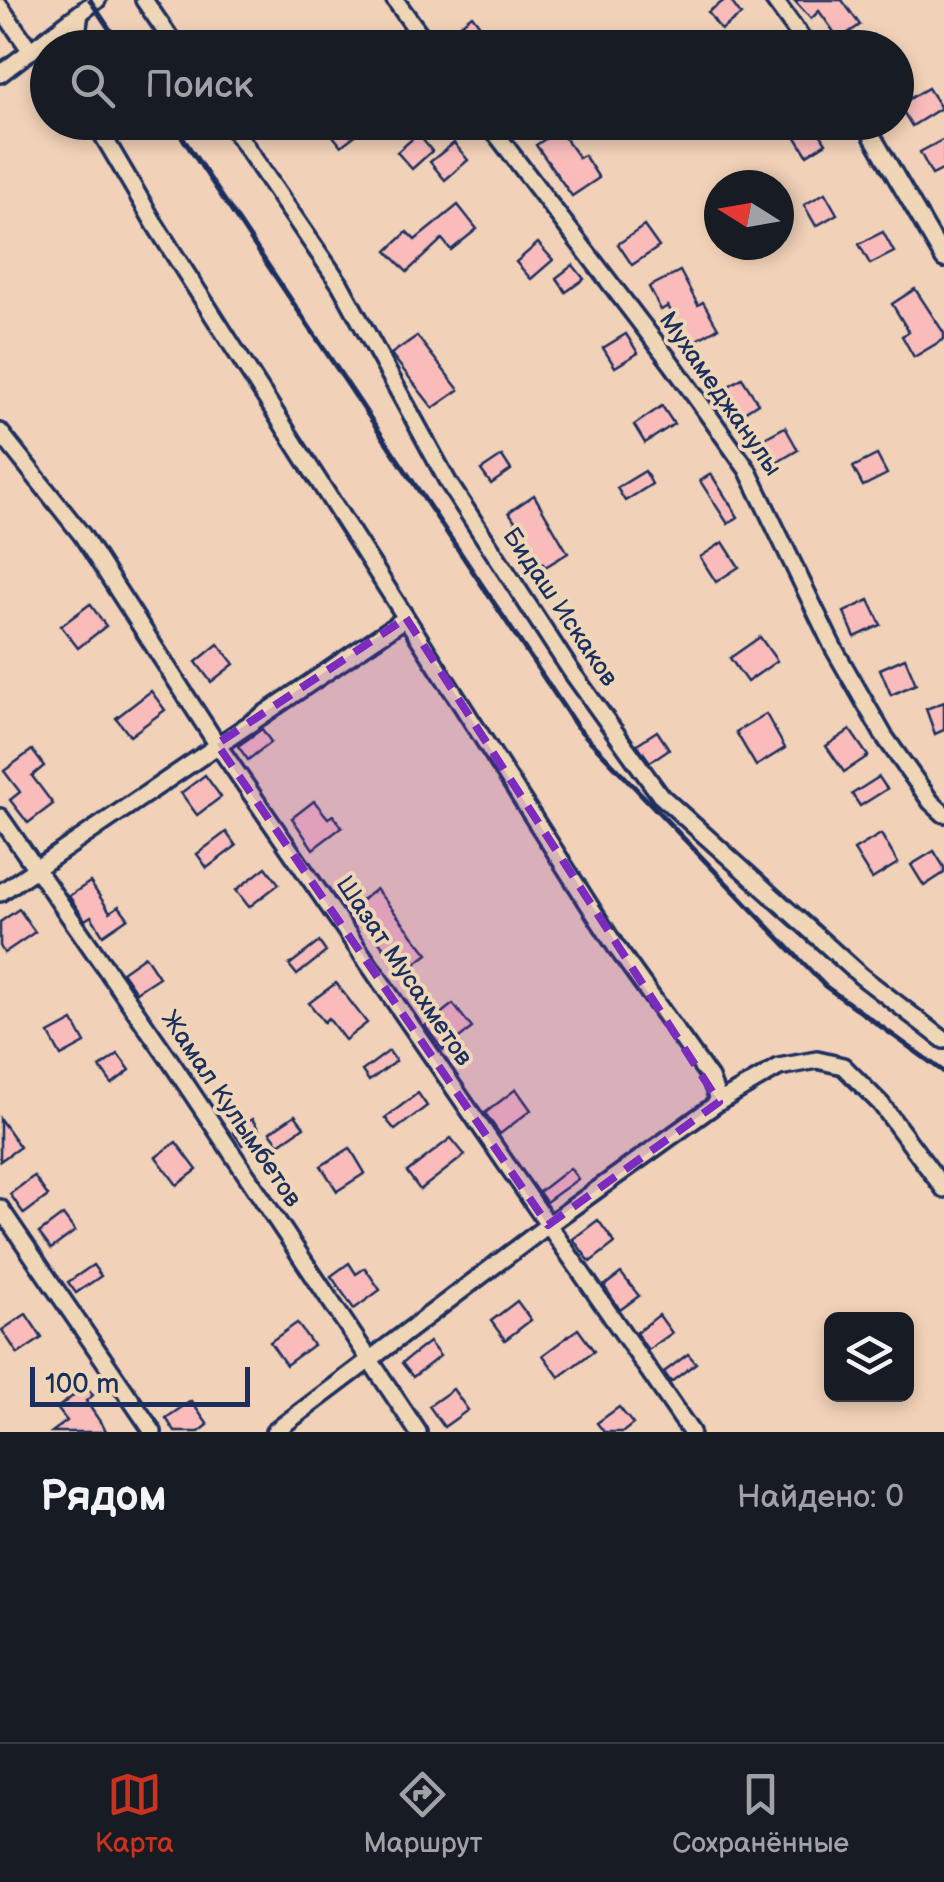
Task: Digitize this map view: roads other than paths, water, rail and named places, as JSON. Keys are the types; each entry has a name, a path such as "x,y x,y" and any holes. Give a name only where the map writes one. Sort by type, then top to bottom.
{"street":[{"path":"58,30 97,0"},
{"path":"144,0 165,30"},
{"path":"395,0 417,30"},
{"path":"774,0 796,30"},
{"path":"0,6 30,51 0,74"},
{"path":"78,30 80,13"},
{"path":"106,140 156,226 616,947 710,1078 719,1102"},
{"name":"Бидаш Искаков","path":"241,140 340,284 448,482 571,671 660,795 860,976 944,1040"},
{"name":"Мухамеджанулы","path":"501,140 747,469 833,648 884,736 944,814"},
{"path":"875,140 944,258"},
{"name":"Шазат Мусахметов","path":"0,432 82,535 217,744 691,1432"},
{"path":"0,893 406,618"},
{"name":"Жамал Кулымбетов","path":"0,816 171,1062 418,1432"},
{"path":"274,1432 548,1225 719,1102 779,1067 817,1060 843,1066 882,1104 944,1190"},
{"path":"0,1208 154,1432"}],"railway":[{"path":"90,0 110,30"},
{"path":"184,140 577,727 825,986 944,1072"}]}
